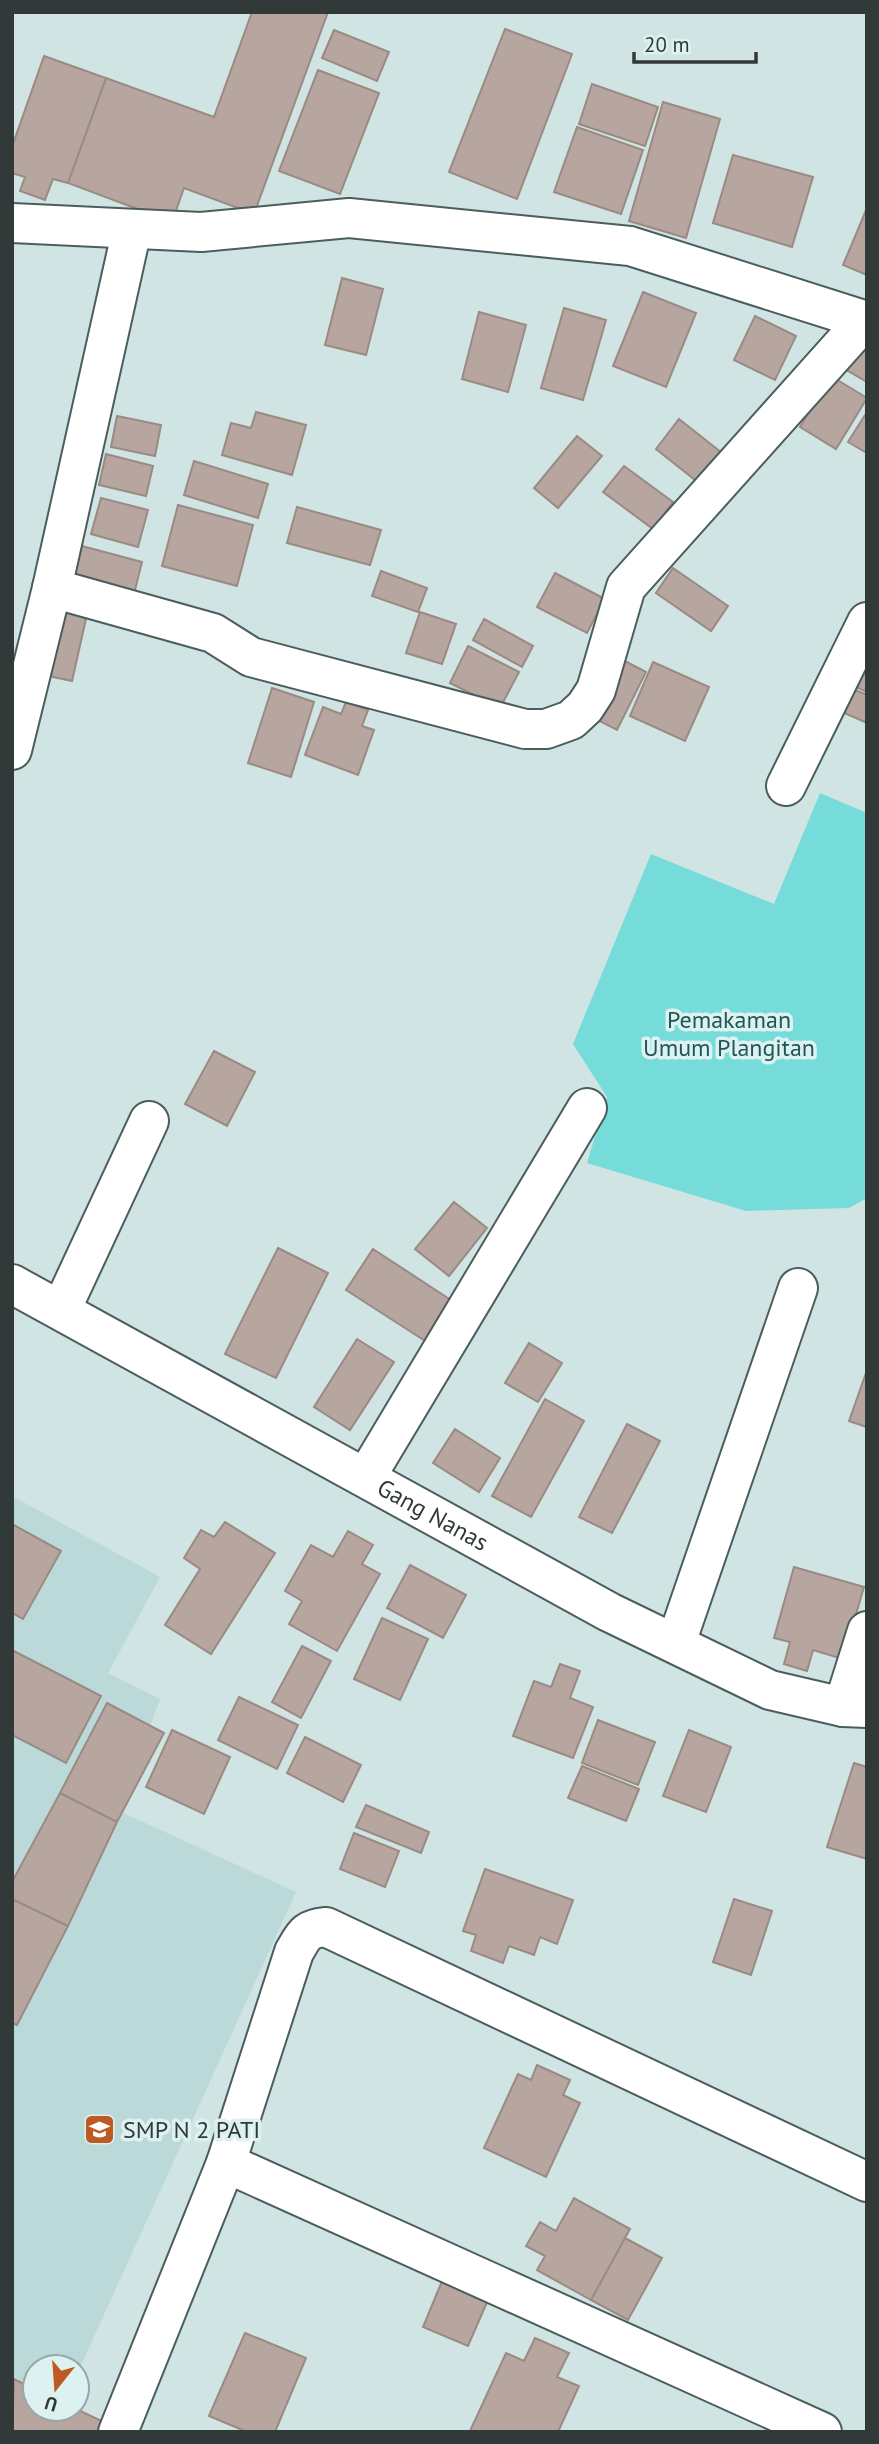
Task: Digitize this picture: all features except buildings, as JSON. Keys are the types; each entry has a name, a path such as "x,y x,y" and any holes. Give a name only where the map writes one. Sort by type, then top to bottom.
{"street":[{"path":"12,223 201,232 349,218 630,246 866,321 626,587 596,690 585,707 571,720 546,729 525,729 251,657 213,633 52,588"},
{"path":"12,750 52,588 132,229"},
{"path":"786,786 867,622"},
{"path":"366,1477 587,1108"},
{"path":"61,1310 149,1121"},
{"name":"Gang Nanas","path":"12,1284 609,1612 770,1690 855,1708"},
{"path":"676,1643 799,1288"},
{"path":"855,1708 867,1631"},
{"path":"131,2428 226,2163 294,1952 305,1933 314,1928 326,1927 867,2182"},
{"path":"226,2163 822,2432"}],"shaded area":[{"name":"SMP N 2 PATI","path":"12,1496 160,1577 108,1673 160,1699 119,1811 296,1892 87,2353 21,2353 21,2380 12,2376"}],"green space":[{"name":"Pemakaman Umum Plangitan","path":"820,793 867,813 867,1198 849,1208 746,1211 587,1163 607,1097 573,1044 651,854 774,904"}],"place":[{"name":"SMP N 2 PATI","path":"100,2130"}]}
